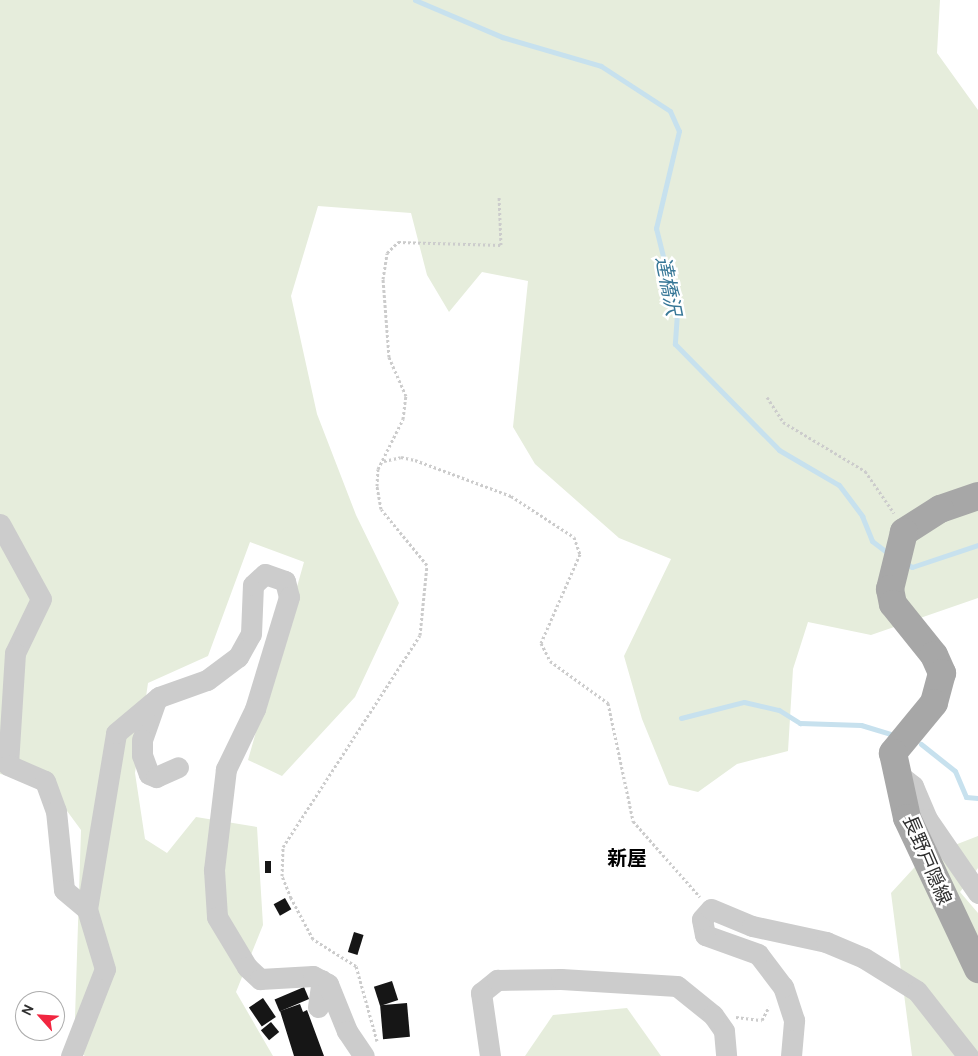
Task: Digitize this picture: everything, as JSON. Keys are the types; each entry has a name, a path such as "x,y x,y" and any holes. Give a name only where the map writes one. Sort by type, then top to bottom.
{"main road":[{"path":"904,532 940,509 978,496"},
{"name":"長野戸隠線","path":"904,532 890,589 893,604 934,655 942,673 934,703 898,742 893,753 907,818 978,969"}],"street":[{"path":"0,524 41,599 15,653 4,767 45,781 56,811 64,890 88,909"},
{"path":"71,1056 105,969 88,909 113,742 131,717 156,700 207,680 238,658 251,634 253,585 265,574 285,581 289,597 268,669 226,769 214,870 217,917 247,967 260,979 313,976 322,980 371,1052"},
{"path":"156,700 142,740 142,755 150,774 156,777 178,767"},
{"path":"899,774 912,786 927,819 978,894"},
{"path":"791,1056 794,1020 780,983 758,954 704,935 702,919 711,909 752,926 826,942 864,958 917,991 968,1056"},
{"path":"318,1007 322,980"},
{"path":"490,1056 481,993 497,980 635,981 677,986 713,1015 724,1031 726,1056"}],"path":[{"path":"371,1052 372,1012 356,966 313,940 280,864 282,847 312,798 348,750 375,698 420,635 427,565 381,509 378,470 403,419 406,396 389,357 383,280 387,253 398,242 501,245 499,196"},
{"path":"767,397 783,422 865,470 890,502 904,532"},
{"path":"378,470 385,460 401,457 430,465 511,496 574,537 580,554 541,643 550,661 608,703 633,821 711,909"},
{"path":"713,1015 762,1020 780,983"}],"green space":[{"path":"0,0 940,0 937,53 978,110 978,598 871,635 808,622 793,669 788,751 737,764 698,792 669,785 642,719 624,656 671,559 619,538 535,464 513,427 528,281 482,272 449,312 427,275 411,213 318,206 291,296 317,414 356,515 399,603 355,697 282,776 248,760 304,562 250,542 208,656 148,683 135,773 145,839 167,853 196,817 257,827 263,925 236,992 273,1056 85,1056 74,1049 81,830 45,781 0,774"},
{"path":"978,836 978,868 960,892 978,913 978,1056 912,1056 891,893 924,857"},
{"path":"627,1008 661,1056 525,1056 553,1015"}],"building":[{"path":"265,861 271,861 271,873 265,873"},
{"path":"285,898 291,909 280,916 274,904"},
{"path":"354,932 364,935 357,955 348,952"},
{"path":"392,981 398,1000 380,1006 374,987"},
{"path":"304,987 309,999 280,1011 275,1000"},
{"path":"263,998 276,1017 262,1027 249,1008"},
{"path":"407,1003 410,1037 383,1039 380,1005"},
{"path":"300,1004 303,1012 307,1010 324,1056 294,1056 280,1011"},
{"path":"271,1022 279,1032 269,1040 261,1030"}],"waterway":[{"name":"達橋沢","path":"415,0 502,37 601,66 670,111 679,131 656,228 677,313 675,344 779,450 839,485 862,516 872,541 889,554"},
{"name":"達橋沢","path":"905,563 912,567 978,545"},
{"path":"681,718 744,702 779,710 800,723 861,725 894,735"},
{"path":"921,744 955,771 966,797 978,798"}],"district":[{"name":"新屋","path":"627,858"}]}
